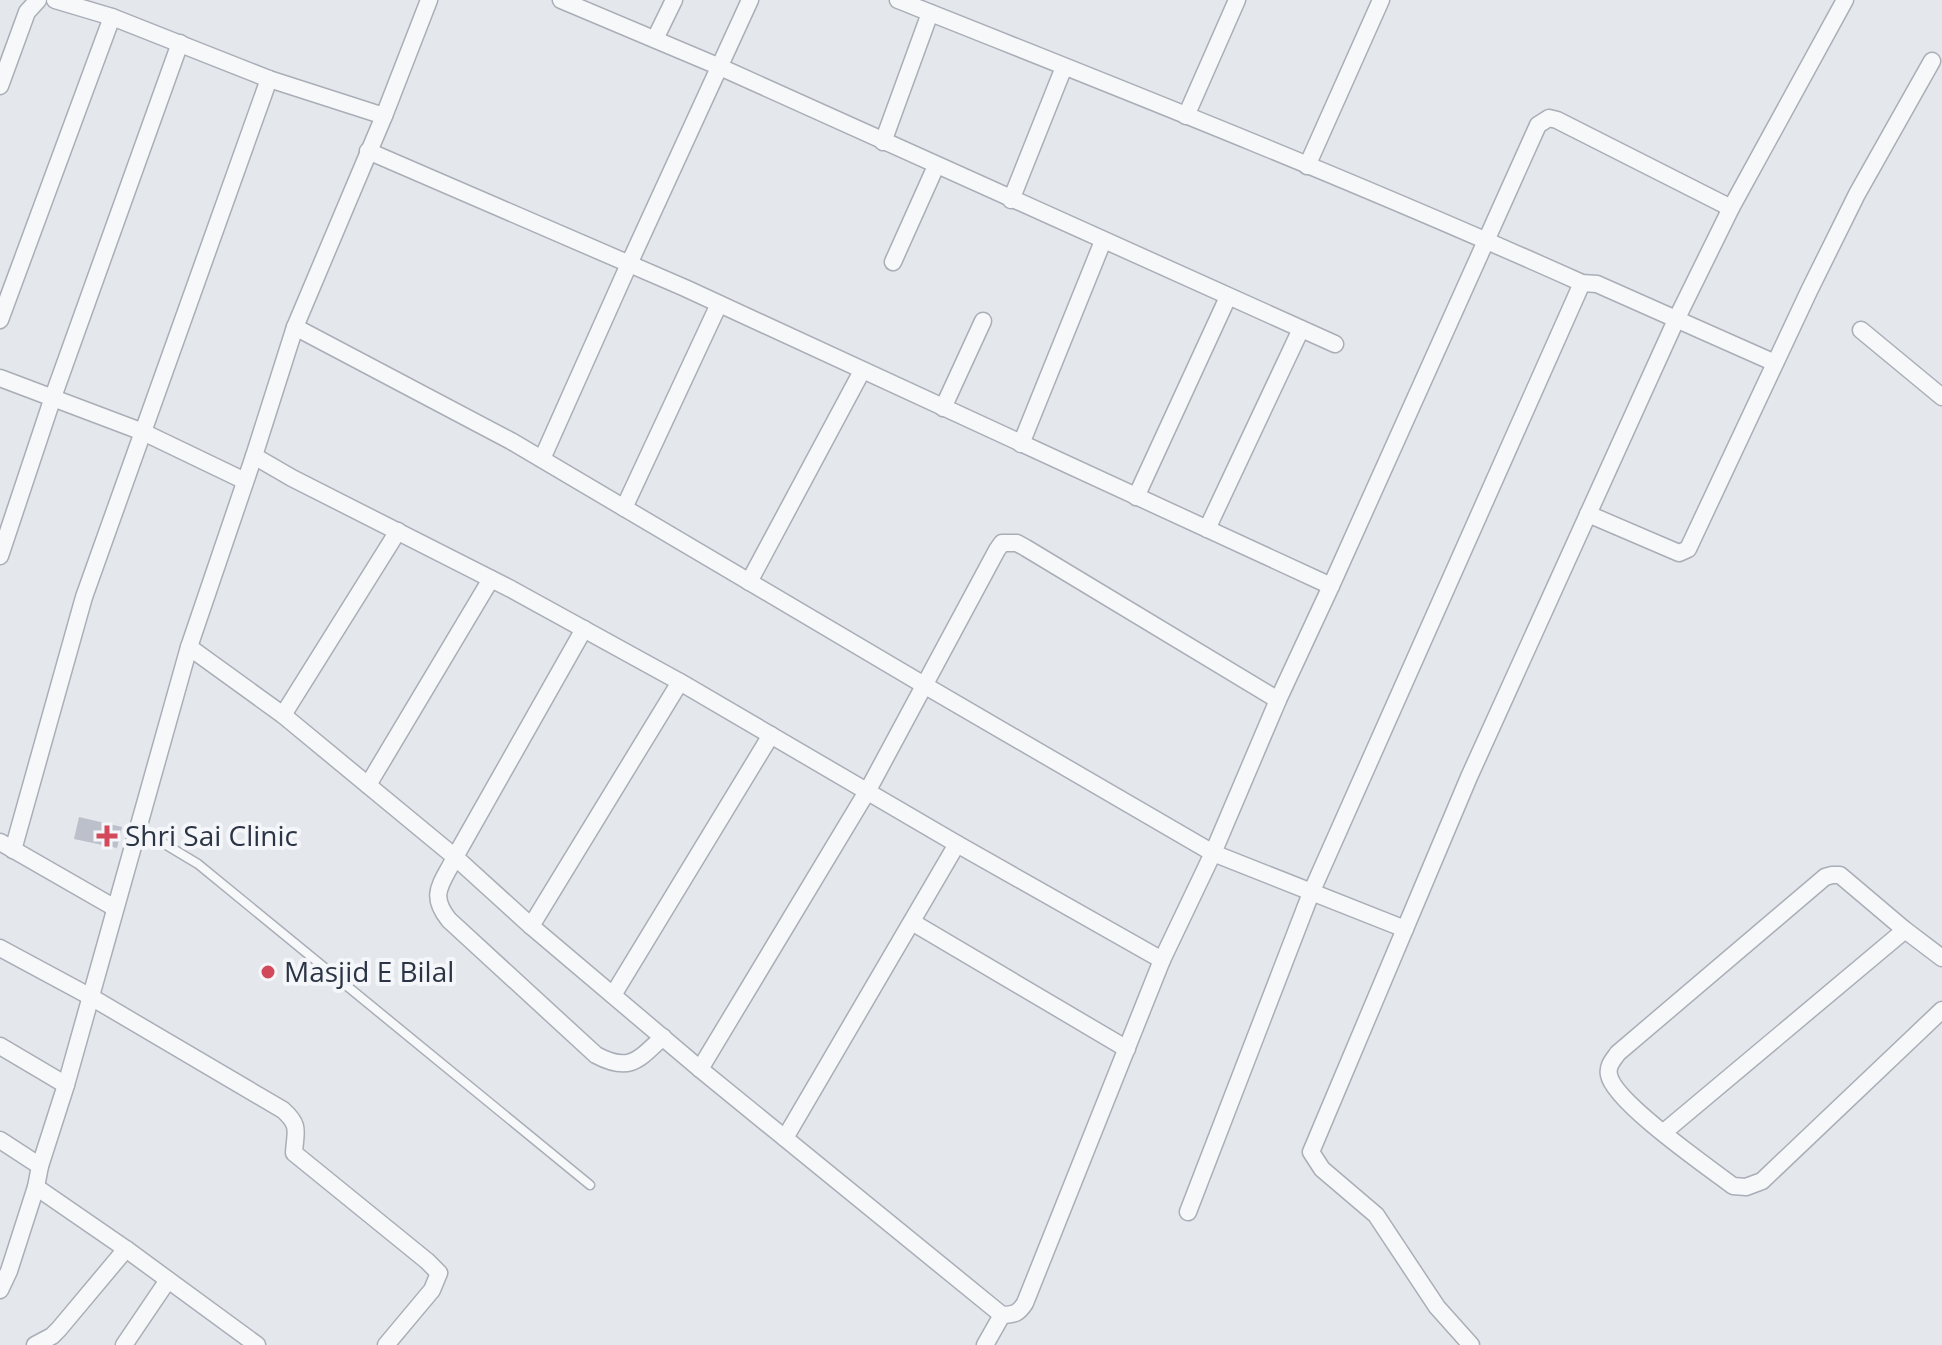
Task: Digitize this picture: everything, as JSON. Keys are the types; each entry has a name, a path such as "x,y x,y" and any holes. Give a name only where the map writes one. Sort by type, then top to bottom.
{"street":[{"path":"0,86 27,12 38,0"},
{"path":"55,0 112,17 269,79 384,116"},
{"path":"0,1290 4,1268 36,1187 66,1085 189,647 295,327 429,0"},
{"path":"561,0 720,67 1335,344"},
{"path":"655,39 674,0"},
{"path":"542,459 750,0"},
{"path":"898,0 923,7 1486,240 1582,283 1597,284 1775,363"},
{"path":"1186,116 1237,0"},
{"path":"1307,166 1381,0"},
{"path":"1471,1345 1437,1307 1376,1215 1322,1169 1311,1152 1469,777 1676,320 1731,208 1845,0"},
{"path":"883,142 923,7"},
{"path":"0,320 112,17"},
{"path":"0,556 53,397 180,43"},
{"path":"1588,514 1679,553 1688,549 1857,194 1932,61"},
{"path":"1011,200 1064,67"},
{"path":"115,908 7,846 84,597 269,79"},
{"path":"189,647 283,715 455,857 531,926 700,1069 1002,1315 1011,1315 1019,1312 1025,1303 1162,960 1213,853 1278,700 1538,125 1549,118 1557,120 1731,208"},
{"path":"368,151 719,304 1331,586"},
{"path":"893,262 936,166"},
{"path":"1021,444 1103,241"},
{"path":"1188,1212 1311,893 1582,283"},
{"path":"1136,497 1228,297"},
{"path":"624,508 719,304"},
{"path":"943,408 983,321"},
{"path":"295,327 542,459 1213,853 1405,929"},
{"path":"1207,529 1301,329"},
{"path":"1861,330 1942,397"},
{"path":"749,582 862,371"},
{"path":"0,378 143,432 245,481"},
{"path":"254,456 491,579 680,682 1162,960"},
{"path":"283,715 398,531"},
{"path":"700,1069 868,790 1002,543 1017,543 1026,548 1278,700"},
{"path":"368,785 491,579"},
{"path":"584,629 455,857 438,891 437,901 449,920 596,1055 625,1065 644,1055 663,1037"},
{"path":"531,926 680,682"},
{"path":"613,995 771,735"},
{"path":"785,1138 957,844"},
{"path":"1942,958 1840,875 1825,877 1618,1053 1610,1063 1609,1074 1616,1090 1631,1107 1733,1186 1746,1187 1762,1181 1942,1010"},
{"path":"912,922 1127,1049"},
{"path":"1664,1132 1905,930"},
{"path":"0,948 91,997 291,1117 297,1127 294,1153 439,1273 432,1290 386,1345"},
{"path":"0,1046 66,1085"},
{"path":"0,1140 40,1166"},
{"path":"36,1187 257,1345"},
{"path":"35,1345 59,1329 126,1249"},
{"path":"124,1345 168,1280"},
{"path":"985,1345 1002,1315"}],"lane":[{"path":"138,828 198,864 590,1185"}],"building":[{"path":"79,817 122,827 117,848 74,839"}],"place":[{"name":"Shri Sai Clinic","path":"107,836"},
{"name":"Masjid E Bilal","path":"268,972"}]}
